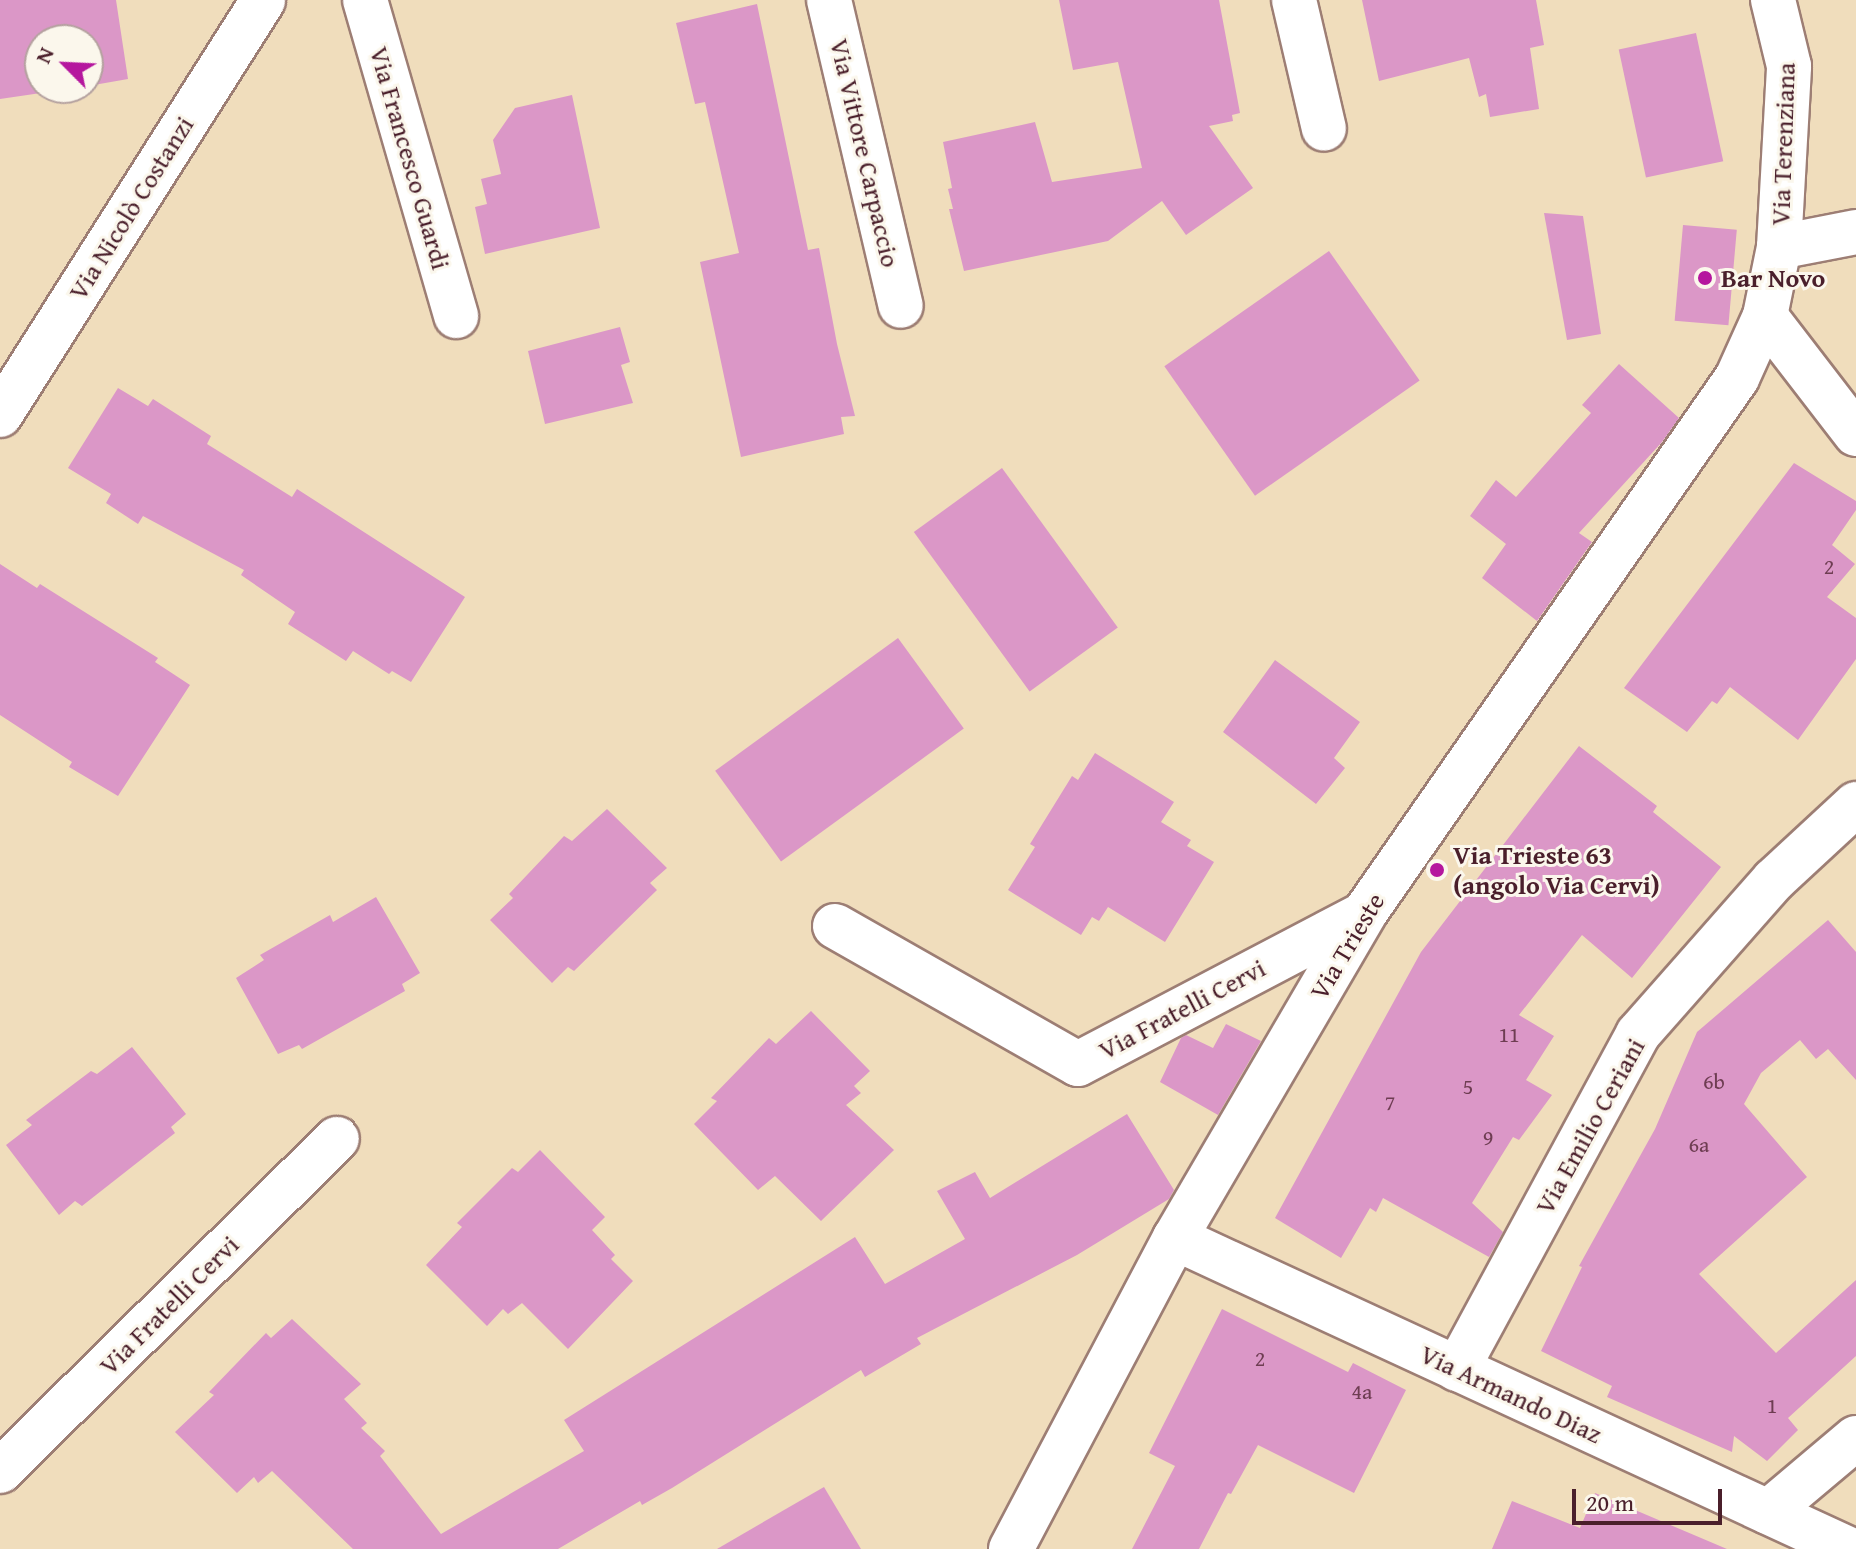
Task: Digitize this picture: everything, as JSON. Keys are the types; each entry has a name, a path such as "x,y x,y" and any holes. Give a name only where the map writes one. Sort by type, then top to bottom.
{"street":[{"name":"Via Nicolò Costanzi","path":"0,415 263,0"},
{"name":"Via Francesco Guardi","path":"365,0 456,316"},
{"name":"Via Vittore Carpaccio","path":"829,0 901,306"},
{"path":"1294,0 1324,129"},
{"name":"Via Terenziana","path":"1737,378 1765,316 1779,247 1789,66 1773,0"},
{"path":"1779,247 1856,232"},
{"path":"1765,316 1856,434"},
{"name":"Via Trieste","path":"1011,1549 1175,1238 1364,914 1737,378"},
{"name":"Via Emilio Ceriani","path":"1457,1369 1638,1034 1774,880 1856,804"},
{"name":"Via Fratelli Cervi","path":"835,926 1078,1064 1364,914"},
{"name":"Via Fratelli Cervi","path":"0,1471 337,1139"},
{"name":"Via Armando Diaz","path":"1175,1238 1848,1549"},
{"path":"1768,1512 1856,1438"}],"building":[{"path":"0,0 116,0 128,79 104,83 104,24 24,24 24,95 0,99"},
{"path":"1059,0 1219,0 1240,113 1232,115 1233,121 1209,126 1253,188 1186,235 1162,201 1108,241 964,271 949,209 953,209 948,189 952,188 943,142 1035,122 1052,182 1142,168 1118,62 1073,70"},
{"path":"1362,0 1536,0 1544,45 1530,48 1539,109 1490,117 1486,94 1479,97 1469,58 1379,81"},
{"path":"757,4 808,250 819,248 837,344 855,416 841,417 844,434 741,457 700,262 739,253 705,102 695,104 676,23"},
{"path":"1696,33 1723,161 1646,178 1619,49"},
{"path":"572,95 600,228 485,254 475,207 487,204 481,179 501,174 493,140 515,108"},
{"path":"1544,213 1583,216 1601,334 1567,340"},
{"name":"Bar Novo","path":"1683,225 1737,230 1728,325 1675,321"},
{"path":"1329,251 1420,380 1255,496 1164,366"},
{"path":"620,327 630,362 621,365 633,403 545,424 528,351"},
{"path":"1619,364 1679,418 1662,442 1579,533 1592,542 1537,621 1482,578 1506,544 1470,516 1496,480 1516,497 1591,413 1582,405"},
{"path":"118,388 148,406 153,399 211,436 207,444 292,497 297,489 465,597 411,682 392,671 389,674 353,651 346,661 288,624 295,612 241,575 244,570 143,516 138,524 106,503 111,494 68,468"},
{"path":"1794,463 1856,501 1856,510 1832,545 1855,564 1827,597 1856,618 1856,659 1798,740 1730,687 1717,704 1712,701 1687,732 1624,688"},
{"path":"1002,468 1118,627 1030,691 914,532"},
{"path":"0,564 37,588 40,584 158,658 155,662 190,685 118,796 69,767 72,762 0,715"},
{"path":"898,638 964,729 781,861 715,771"},
{"path":"1275,660 1360,722 1334,758 1345,768 1316,804 1223,732"},
{"path":"1579,746 1657,806 1653,812 1721,867 1632,978 1582,935 1519,1015 1554,1036 1526,1080 1552,1095 1519,1140 1513,1137 1472,1203 1503,1232 1489,1257 1383,1198 1376,1212 1370,1208 1341,1258 1275,1218 1421,952"},
{"path":"1095,753 1174,802 1161,822 1191,840 1187,846 1214,862 1165,942 1108,907 1099,921 1092,917 1081,935 1008,890 1035,847 1030,844 1072,776 1078,780"},
{"path":"607,809 667,868 650,883 657,890 574,971 568,967 552,983 490,920 513,898 509,894 564,836 572,841"},
{"path":"376,897 420,973 402,984 405,991 302,1049 299,1045 278,1054 236,978 264,960 260,955 330,915 333,922"},
{"path":"1828,920 1856,952 1856,1080 1828,1049 1816,1059 1800,1040 1761,1073 1744,1104 1807,1177 1699,1274 1776,1353 1856,1280 1856,1356 1788,1418 1798,1430 1767,1461 1734,1436 1732,1452 1607,1397 1612,1386 1541,1351 1582,1267 1579,1266 1655,1129 1697,1032"},
{"path":"811,1011 870,1071 854,1086 861,1093 846,1105 894,1150 821,1221 775,1176 758,1190 694,1124 717,1101 711,1098 769,1038 776,1044"},
{"path":"1226,1024 1261,1041 1218,1115 1160,1082 1181,1038 1186,1035 1213,1048"},
{"path":"132,1047 186,1114 171,1127 175,1133 82,1206 75,1201 59,1215 6,1145 32,1125 26,1120 91,1071 97,1074"},
{"path":"1127,1114 1174,1190 1169,1199 1077,1255 917,1338 921,1344 865,1377 861,1370 672,1488 642,1505 640,1501 558,1549 353,1549 272,1471 258,1483 254,1477 237,1493 175,1432 214,1395 209,1392 266,1333 271,1338 292,1319 361,1384 344,1399 367,1423 361,1428 385,1451 380,1456 441,1534 584,1451 564,1420 855,1237 885,1284 965,1239 937,1191 975,1172 990,1198"},
{"path":"540,1150 605,1217 592,1230 615,1255 611,1259 633,1281 568,1349 522,1303 508,1314 503,1309 487,1326 426,1265 462,1227 457,1223 512,1168 518,1172"},
{"path":"1222,1309 1348,1372 1353,1363 1406,1390 1354,1493 1258,1445 1231,1494 1228,1493 1199,1549 1132,1549 1175,1466 1149,1453"},
{"path":"824,1487 861,1549 717,1549 791,1506"},
{"path":"1595,1493 1727,1549 1492,1549 1512,1501 1580,1528"}],"place":[{"name":"Bar Novo","path":"1705,278"},
{"name":"Via Trieste 63 (angolo Via Cervi)","path":"1437,870"}]}
